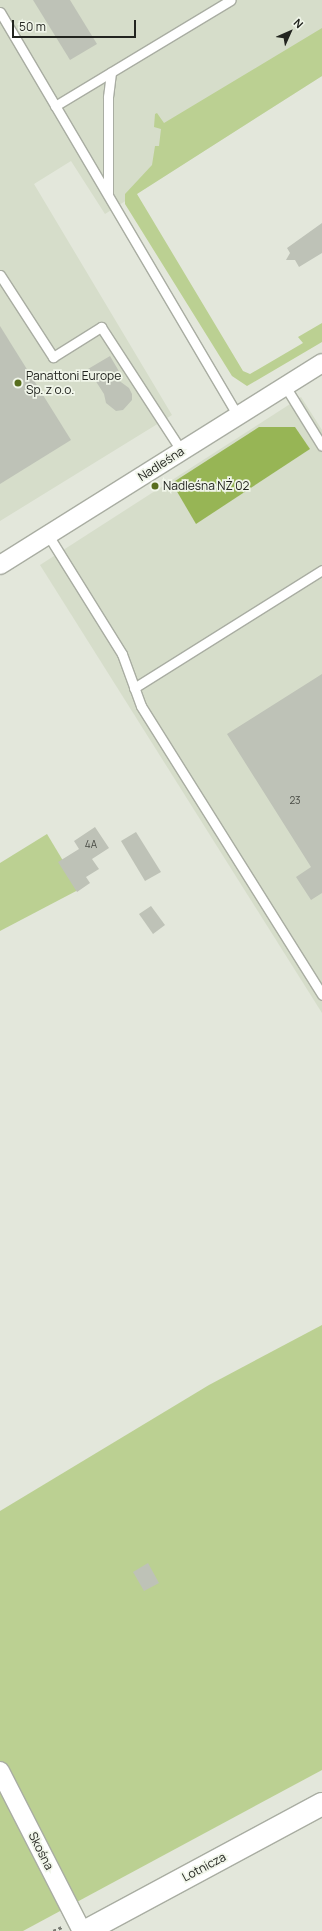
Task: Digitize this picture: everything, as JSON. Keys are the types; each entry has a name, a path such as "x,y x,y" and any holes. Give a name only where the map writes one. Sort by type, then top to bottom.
{"main road":[{"name":"Lotnicza","path":"86,1931 322,1804"}],"street":[{"name":"Nadleśna","path":"0,565 322,363"},
{"name":"Skośna","path":"0,1771 82,1931"}],"lane":[{"path":"55,106 231,0"},
{"path":"0,12 237,415"},
{"path":"108,195 108,104 111,72"},
{"path":"0,275 53,357 101,327 182,450"},
{"path":"285,386 322,446"},
{"path":"48,535 122,654 141,706 322,995"},
{"path":"134,688 322,570"}],"shaded area":[{"path":"0,0 322,0 322,76 105,214 71,161 34,184 172,415 0,521"},
{"path":"322,28 322,76 137,194 243,371 250,374 303,343 298,337 322,323 322,342 247,386 232,376 125,204 125,194 152,165 155,146 159,146 161,129 154,127 155,114 157,113 164,123"},
{"path":"301,397 322,430 322,1013 40,565"},
{"path":"259,427 295,427 310,449 196,524 172,483"},
{"path":"47,834 80,889 0,931 0,863"},
{"path":"322,1325 322,1770 23,1931 0,1931 0,1511 209,1385"}],"building":[{"path":"33,0 70,0 97,44 70,60"},
{"path":"322,223 322,253 299,267 295,260 286,260 290,253 287,248"},
{"name":"Panattoni Europe Sp. z o.o.","path":"0,326 71,440 0,484"},
{"path":"110,356 120,373 114,377 129,388 132,394 132,400 123,410 116,411 106,403 104,394 88,369"},
{"path":"322,674 322,893 311,900 296,877 311,867 227,734"},
{"path":"95,827 109,848 92,859 99,869 86,877 90,883 77,892 58,862 79,849 74,841"},
{"path":"136,832 161,872 145,881 121,841"},
{"path":"151,906 165,925 153,934 139,914"},
{"path":"148,1563 159,1583 144,1591 133,1572"}],"place":[{"name":"Panattoni Europe Sp. z o.o.","path":"18,383"},
{"name":"Nadleśna NŻ 02","path":"155,486"}]}
